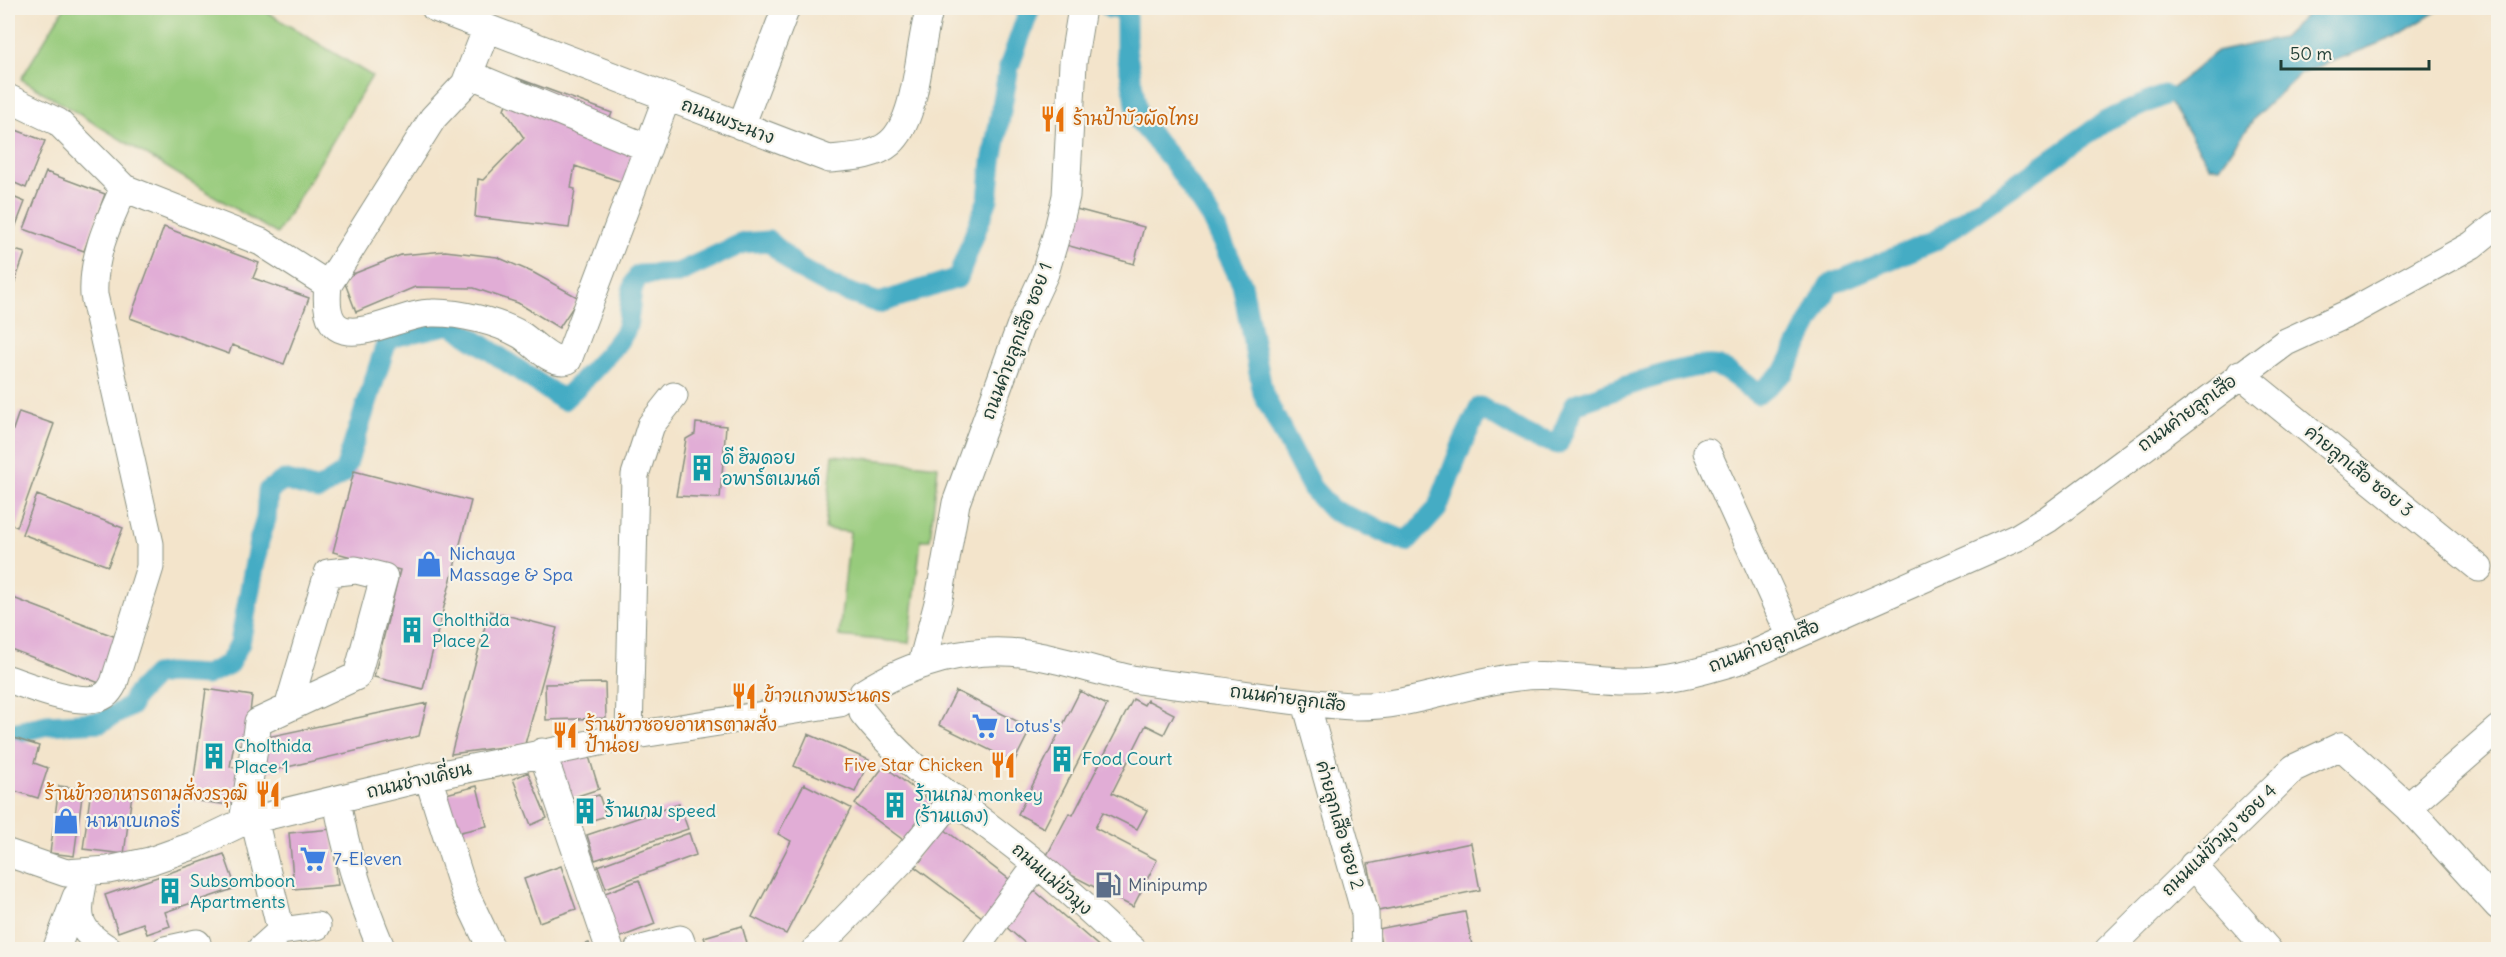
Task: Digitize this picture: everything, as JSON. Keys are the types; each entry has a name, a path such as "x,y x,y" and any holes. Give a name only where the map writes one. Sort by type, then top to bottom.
{"street":[{"name":"ถนนพระนาง","path":"435,8 829,159 863,156 890,143 909,114 930,8"},
{"path":"741,126 786,8"},
{"name":"ถนนค่ายลูกเสือ ซอย 1","path":"922,663 939,599 956,503 1020,327 1045,273 1058,229 1066,196 1073,63 1081,10"},
{"path":"487,28 465,84 433,118 328,285 329,317 333,324 348,331 365,332 431,313 499,323 555,360 565,362 570,357 667,97"},
{"path":"469,74 648,148"},
{"path":"8,98 58,122 124,188 261,242 328,285"},
{"path":"8,679 48,693 92,699 105,695 114,683 150,567 147,528 94,295 93,274 97,254 124,188"},
{"name":"ถนนค่ายลูกเสือ","path":"855,703 887,678 922,663 969,654 1026,654 1133,679 1306,702 1355,706 1397,702 1534,675 1632,682 1694,673 1740,660 2018,537 2048,519 2286,342 2349,313 2472,245 2499,224"},
{"name":"ค่ายลูกเสือ ซอย 3","path":"2240,374 2479,568"},
{"path":"629,736 635,475 651,425 674,396"},
{"path":"1707,452 1791,637"},
{"path":"281,931 248,820 258,722 357,676 384,577 356,570 328,573 288,708"},
{"name":"ค่ายลูกเสือ ซอย 2","path":"1306,702 1365,913 1366,950"},
{"name":"ถนนช่างเคี่ยน","path":"8,853 66,873 85,873 150,861 195,845 248,820 428,777 629,736 855,703"},
{"name":"ถนนแม่ขัวมุง","path":"855,703 878,733 954,798 1037,864 1128,948"},
{"path":"2499,729 2408,807 2499,906"},
{"name":"ถนนแม่ขัวมุง ซอย 4","path":"2108,950 2294,768 2341,746 2408,807"},
{"path":"542,752 610,950"},
{"path":"428,777 464,891 492,950"},
{"path":"814,950 910,852 954,798"},
{"path":"337,799 344,842 365,909 382,950"},
{"path":"974,950 1037,864"},
{"path":"2193,865 2268,950"},
{"path":"56,950 85,873"},
{"path":"85,873 80,921 89,938 110,950"},
{"path":"260,950 281,931 317,926"},
{"path":"638,950 680,939 684,950"},
{"path":"165,950 197,943"}],"green space":[{"path":"64,8 260,8 372,76 277,234 21,79"},
{"path":"833,455 938,466 930,540 921,540 909,643 839,636 850,532 825,529"}],"water":[{"path":"2313,8 2442,8 2395,37 2300,74 2256,116 2220,167 2210,166 2164,95 2216,52 2282,38"}],"building":[{"path":"517,78 612,113 606,128 641,143 625,183 575,166 571,188 575,189 569,228 475,217 478,179 483,180 524,138 504,109"},
{"path":"8,127 45,141 26,188 8,180"},
{"path":"46,172 105,194 84,251 24,229"},
{"path":"8,195 25,202 8,246"},
{"path":"1076,209 1144,227 1134,264 1066,245"},
{"path":"164,227 259,263 253,278 309,298 284,364 232,345 229,354 130,318"},
{"path":"8,248 25,253 8,301"},
{"path":"445,251 497,257 534,273 579,298 559,328 518,303 474,288 415,287 356,312 343,278 401,255"},
{"path":"19,412 54,424 17,527 8,523 8,444"},
{"name":"ดี ฮิมดอย อพาร์ตเมนต์","path":"696,423 726,426 720,498 676,496 686,439 695,434"},
{"path":"354,471 471,501 423,689 374,677 400,570 333,552"},
{"path":"37,495 123,528 108,566 22,534"},
{"path":"8,596 124,640 107,686 8,648"},
{"path":"489,611 557,628 525,744 451,754"},
{"path":"605,683 606,718 546,720 545,684"},
{"name":"Cholthida Place 1","path":"206,689 252,696 246,745 234,744 230,767 242,769 237,806 191,800"},
{"name":"Lotus's","path":"956,691 1031,728 1014,762 939,725"},
{"name":"Food Court","path":"1080,691 1107,705 1044,828 1018,814"},
{"path":"1133,699 1144,705 1147,700 1174,714 1164,734 1146,725 1112,793 1147,810 1137,829 1103,812 1095,828 1157,860 1133,907 1044,861 1069,813 1073,815"},
{"path":"427,703 419,736 262,773 267,737"},
{"path":"808,734 869,760 855,792 794,766"},
{"path":"8,736 39,746 34,763 48,768 38,798 8,789"},
{"path":"588,753 599,789 565,800 554,763"},
{"name":"ร้านเกม monkey (ร้านแดง)","path":"884,766 935,805 906,842 855,804"},
{"path":"528,772 547,818 531,825 513,779"},
{"path":"804,784 851,808 786,934 752,917 791,841 778,834"},
{"name":"นานาเบเกอรี่","path":"59,786 83,789 74,856 50,853"},
{"path":"477,786 487,826 456,833 446,794"},
{"path":"91,789 132,794 124,854 83,849"},
{"name":"ร้านเกม speed","path":"599,795 606,816 570,827 563,805"},
{"path":"679,804 688,829 595,860 587,835"},
{"path":"940,826 1014,883 986,920 911,864"},
{"name":"7-Eleven","path":"332,829 338,885 294,889 289,833"},
{"path":"689,833 696,855 606,888 598,866"},
{"path":"1471,843 1480,890 1378,911 1368,864"},
{"name":"Subsomboon Apartments","path":"224,854 236,888 165,912 170,926 147,934 143,923 118,932 105,895"},
{"path":"561,866 576,909 539,922 524,879"},
{"path":"639,880 655,924 616,939 600,895"},
{"path":"1035,891 1103,950 1033,950 1005,926"},
{"path":"1465,912 1473,950 1382,950 1378,929"},
{"path":"742,926 749,950 708,950 704,937"},
{"path":"589,943 591,950 569,950 569,949"}],"waterway":[{"path":"8,731 14,733 47,725 101,722 131,706 134,697 155,675 169,673 206,675 229,664 240,643 259,541 266,519 268,491 284,480 318,490 344,473 388,338 451,324 563,400 598,365 622,336 628,322 633,287 639,275 678,273 743,243 769,241 798,268 835,288 879,303 958,278 988,199 992,162 1009,67 1030,8"},
{"path":"1110,8 1126,9 1126,49 1139,121 1173,161 1211,218 1242,284 1263,394 1312,488 1332,510 1407,542 1437,509 1463,442 1480,407 1525,434 1558,444 1575,404 1671,372 1707,366 1719,367 1758,394 1784,372 1829,285 1934,241 2106,121 2164,95"}],"place":[{"name":"ร้านป้าบัวผัดไทย","path":"1053,119"},
{"name":"ดี ฮิมดอย อพาร์ตเมนต์","path":"702,468"},
{"name":"Nichaya Massage & Spa","path":"429,564"},
{"name":"Cholthida Place 2","path":"412,630"},
{"name":"ข้าวแกงพระนคร","path":"744,696"},
{"name":"Lotus's","path":"985,726"},
{"name":"ร้านข้าวซอยอาหารตามสั่ง ป้าน่อย","path":"565,735"},
{"name":"Cholthida Place 1","path":"214,756"},
{"name":"Food Court","path":"1062,759"},
{"name":"Five Star Chicken","path":"1003,765"},
{"name":"ร้านข้าวอาหารตามสั่งวรวุฒิ","path":"268,794"},
{"name":"ร้านเกม monkey (ร้านแดง)","path":"895,805"},
{"name":"ร้านเกม speed","path":"585,811"},
{"name":"นานาเบเกอรี่","path":"66,821"},
{"name":"7-Eleven","path":"313,859"},
{"name":"Minipump","path":"1108,885"},
{"name":"Subsomboon Apartments","path":"170,891"}]}
